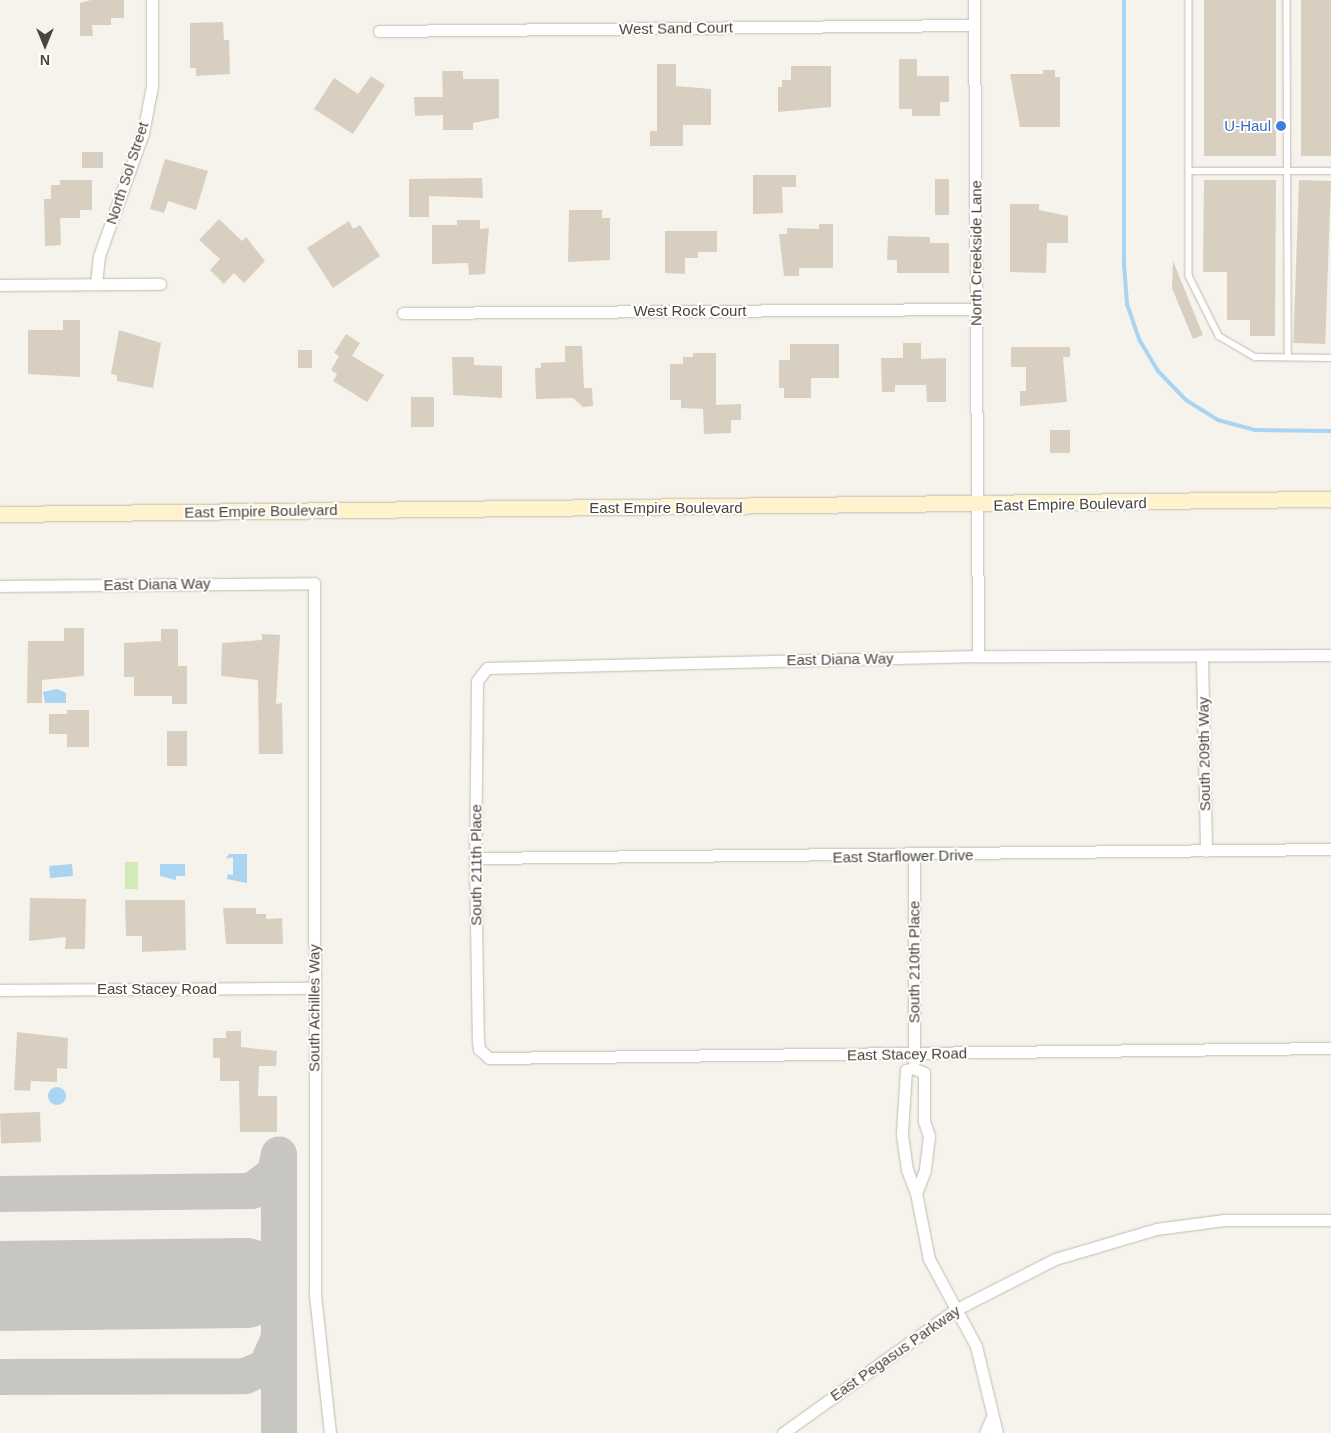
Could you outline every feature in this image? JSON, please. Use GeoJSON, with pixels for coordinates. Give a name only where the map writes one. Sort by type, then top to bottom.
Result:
{"type":"FeatureCollection","features":[{"type":"Feature","properties":{"kind":"street","name":"North Sol Street"},"geometry":{"type":"LineString","coordinates":[[96,284],[99,256],[143,134],[152,86],[152,0]]}},
{"type":"Feature","properties":{"kind":"street","name":"North Creekside Lane"},"geometry":{"type":"LineString","coordinates":[[974,0],[978,506]]}},
{"type":"Feature","properties":{"kind":"street","name":"West Sand Court"},"geometry":{"type":"LineString","coordinates":[[379,31],[974,25]]}},
{"type":"Feature","properties":{"kind":"street"},"geometry":{"type":"LineString","coordinates":[[0,285],[160,284]]}},
{"type":"Feature","properties":{"kind":"street","name":"West Rock Court"},"geometry":{"type":"LineString","coordinates":[[403,313],[976,309]]}},
{"type":"Feature","properties":{"kind":"street","name":"East Empire Boulevard"},"geometry":{"type":"LineString","coordinates":[[0,514],[978,506],[1331,499]]}},
{"type":"Feature","properties":{"kind":"street"},"geometry":{"type":"LineString","coordinates":[[978,506],[978,656]]}},
{"type":"Feature","properties":{"kind":"street","name":"East Diana Way"},"geometry":{"type":"LineString","coordinates":[[0,586],[314,583]]}},
{"type":"Feature","properties":{"kind":"street","name":"South Achilles Way"},"geometry":{"type":"LineString","coordinates":[[314,583],[315,1294],[330,1433]]}},
{"type":"Feature","properties":{"kind":"street","name":"East Diana Way"},"geometry":{"type":"LineString","coordinates":[[480,673],[497,666],[978,656],[1202,657],[1331,655]]}},
{"type":"Feature","properties":{"kind":"street","name":"South 209th Way"},"geometry":{"type":"LineString","coordinates":[[1202,657],[1206,851]]}},
{"type":"Feature","properties":{"kind":"street","name":"South 211th Place"},"geometry":{"type":"LineString","coordinates":[[480,673],[476,858],[478,1040],[484,1056]]}},
{"type":"Feature","properties":{"kind":"street","name":"East Starflower Drive"},"geometry":{"type":"LineString","coordinates":[[476,858],[914,856],[1331,849]]}},
{"type":"Feature","properties":{"kind":"street","name":"South 210th Place"},"geometry":{"type":"LineString","coordinates":[[914,856],[914,1068]]}},
{"type":"Feature","properties":{"kind":"street","name":"East Stacey Road"},"geometry":{"type":"LineString","coordinates":[[0,990],[314,988]]}},
{"type":"Feature","properties":{"kind":"street","name":"East Stacey Road"},"geometry":{"type":"LineString","coordinates":[[484,1056],[914,1054],[1331,1048]]}},
{"type":"Feature","properties":{"kind":"street","name":"South 210th Place"},"geometry":{"type":"LineString","coordinates":[[916,1193],[925,1170],[928,1136],[924,1121],[924,1073],[914,1068],[906,1070],[906,1121],[902,1133],[907,1170],[916,1193],[930,1259],[985,1371],[992,1417],[998,1433]]}},
{"type":"Feature","properties":{"kind":"street"},"geometry":{"type":"LineString","coordinates":[[906,1121],[924,1121]]}},
{"type":"Feature","properties":{"kind":"street","name":"East Pegasus Parkway"},"geometry":{"type":"LineString","coordinates":[[783,1433],[955,1310],[1055,1259],[1156,1229],[1224,1220],[1331,1220]]}},
{"type":"Feature","properties":{"kind":"street"},"geometry":{"type":"LineString","coordinates":[[985,1433],[992,1417]]}},
{"type":"Feature","properties":{"kind":"lane"},"geometry":{"type":"LineString","coordinates":[[1189,0],[1190,276],[1219,336],[1255,357],[1331,358]]}},
{"type":"Feature","properties":{"kind":"lane"},"geometry":{"type":"LineString","coordinates":[[1287,0],[1288,357]]}},
{"type":"Feature","properties":{"kind":"lane"},"geometry":{"type":"LineString","coordinates":[[1189,171],[1331,171]]}},
{"type":"Feature","properties":{"kind":"green space"},"geometry":{"type":"Polygon","coordinates":[[[125,862],[138,862],[138,889],[125,889],[125,862]]]}},
{"type":"Feature","properties":{"kind":"water"},"geometry":{"type":"Polygon","coordinates":[[[57,689],[66,693],[66,703],[45,703],[43,692],[57,689]]]}},
{"type":"Feature","properties":{"kind":"water"},"geometry":{"type":"Polygon","coordinates":[[[229,854],[247,854],[247,883],[227,879],[228,874],[233,875],[233,857],[226,859],[229,854]]]}},
{"type":"Feature","properties":{"kind":"water"},"geometry":{"type":"Polygon","coordinates":[[[72,864],[73,876],[50,878],[49,866],[72,864]]]}},
{"type":"Feature","properties":{"kind":"water"},"geometry":{"type":"Polygon","coordinates":[[[160,864],[185,864],[185,876],[176,876],[176,880],[160,876],[160,864]]]}},
{"type":"Feature","properties":{"kind":"water"},"geometry":{"type":"Polygon","coordinates":[[[57,1087],[63,1090],[66,1096],[63,1102],[57,1105],[51,1102],[48,1096],[51,1090],[57,1087]]]}},
{"type":"Feature","properties":{"kind":"building"},"geometry":{"type":"Polygon","coordinates":[[[91,0],[124,0],[124,18],[111,18],[111,25],[92,25],[93,36],[80,36],[80,3],[91,0]]]}},
{"type":"Feature","properties":{"kind":"building"},"geometry":{"type":"Polygon","coordinates":[[[1204,0],[1276,0],[1276,156],[1204,156],[1204,0]]]}},
{"type":"Feature","properties":{"kind":"building"},"geometry":{"type":"Polygon","coordinates":[[[1301,0],[1331,0],[1331,156],[1301,156],[1301,0]]]}},
{"type":"Feature","properties":{"kind":"building"},"geometry":{"type":"Polygon","coordinates":[[[223,22],[224,40],[229,40],[230,74],[196,76],[196,68],[190,68],[190,23],[223,22]]]}},
{"type":"Feature","properties":{"kind":"building"},"geometry":{"type":"Polygon","coordinates":[[[899,59],[917,59],[917,76],[949,76],[949,102],[940,102],[940,116],[912,116],[912,109],[899,109],[899,59]]]}},
{"type":"Feature","properties":{"kind":"building"},"geometry":{"type":"Polygon","coordinates":[[[657,64],[676,64],[676,86],[711,89],[711,125],[683,125],[683,146],[650,146],[650,131],[657,131],[657,64]]]}},
{"type":"Feature","properties":{"kind":"building"},"geometry":{"type":"Polygon","coordinates":[[[791,66],[831,66],[831,107],[778,112],[778,87],[782,87],[782,80],[791,80],[791,66]]]}},
{"type":"Feature","properties":{"kind":"building"},"geometry":{"type":"Polygon","coordinates":[[[1043,70],[1055,70],[1055,77],[1060,77],[1060,127],[1020,127],[1010,74],[1043,74],[1043,70]]]}},
{"type":"Feature","properties":{"kind":"building"},"geometry":{"type":"Polygon","coordinates":[[[442,71],[463,71],[463,79],[499,79],[499,118],[473,123],[473,130],[443,130],[443,115],[415,116],[414,97],[443,97],[442,71]]]}},
{"type":"Feature","properties":{"kind":"building"},"geometry":{"type":"Polygon","coordinates":[[[371,76],[385,85],[353,134],[314,109],[334,78],[358,94],[371,76]]]}},
{"type":"Feature","properties":{"kind":"building"},"geometry":{"type":"Polygon","coordinates":[[[82,152],[103,152],[103,168],[82,168],[82,152]]]}},
{"type":"Feature","properties":{"kind":"building"},"geometry":{"type":"Polygon","coordinates":[[[165,159],[208,171],[196,210],[168,201],[164,213],[150,209],[165,159]]]}},
{"type":"Feature","properties":{"kind":"building"},"geometry":{"type":"Polygon","coordinates":[[[753,175],[796,175],[796,187],[782,187],[783,213],[753,214],[753,175]]]}},
{"type":"Feature","properties":{"kind":"building"},"geometry":{"type":"Polygon","coordinates":[[[482,178],[483,198],[429,196],[429,217],[409,217],[409,179],[482,178]]]}},
{"type":"Feature","properties":{"kind":"building"},"geometry":{"type":"Polygon","coordinates":[[[935,179],[949,179],[949,215],[935,215],[935,179]]]}},
{"type":"Feature","properties":{"kind":"building"},"geometry":{"type":"Polygon","coordinates":[[[60,180],[92,180],[92,210],[80,210],[80,218],[60,218],[61,245],[45,246],[44,199],[51,199],[51,185],[60,185],[60,180]]]}},
{"type":"Feature","properties":{"kind":"building"},"geometry":{"type":"Polygon","coordinates":[[[1204,180],[1276,180],[1275,336],[1250,336],[1250,320],[1227,320],[1227,272],[1203,272],[1204,180]]]}},
{"type":"Feature","properties":{"kind":"building"},"geometry":{"type":"Polygon","coordinates":[[[1299,180],[1331,181],[1325,344],[1293,343],[1299,180]]]}},
{"type":"Feature","properties":{"kind":"building"},"geometry":{"type":"Polygon","coordinates":[[[1010,204],[1039,204],[1039,210],[1068,216],[1068,243],[1047,243],[1046,273],[1010,272],[1010,204]]]}},
{"type":"Feature","properties":{"kind":"building"},"geometry":{"type":"Polygon","coordinates":[[[569,210],[602,210],[602,218],[610,218],[610,260],[568,262],[569,210]]]}},
{"type":"Feature","properties":{"kind":"building"},"geometry":{"type":"Polygon","coordinates":[[[219,219],[242,241],[246,237],[265,261],[244,283],[234,273],[224,284],[210,270],[220,259],[199,240],[219,219]]]}},
{"type":"Feature","properties":{"kind":"building"},"geometry":{"type":"Polygon","coordinates":[[[457,220],[480,220],[480,229],[489,228],[485,274],[469,275],[468,263],[432,264],[432,225],[457,225],[457,220]]]}},
{"type":"Feature","properties":{"kind":"building"},"geometry":{"type":"Polygon","coordinates":[[[349,221],[353,229],[360,225],[380,256],[333,288],[307,248],[349,221]]]}},
{"type":"Feature","properties":{"kind":"building"},"geometry":{"type":"Polygon","coordinates":[[[819,224],[833,224],[833,268],[799,268],[799,276],[784,276],[779,234],[787,234],[787,228],[819,229],[819,224]]]}},
{"type":"Feature","properties":{"kind":"building"},"geometry":{"type":"Polygon","coordinates":[[[665,231],[717,231],[717,252],[698,252],[698,258],[685,258],[685,274],[665,273],[665,231]]]}},
{"type":"Feature","properties":{"kind":"building"},"geometry":{"type":"Polygon","coordinates":[[[888,236],[930,237],[930,243],[949,243],[949,273],[897,273],[897,260],[887,260],[888,236]]]}},
{"type":"Feature","properties":{"kind":"building"},"geometry":{"type":"Polygon","coordinates":[[[1173,261],[1203,335],[1193,339],[1172,288],[1173,261]]]}},
{"type":"Feature","properties":{"kind":"building"},"geometry":{"type":"Polygon","coordinates":[[[63,320],[80,320],[80,377],[28,374],[28,330],[63,330],[63,320]]]}},
{"type":"Feature","properties":{"kind":"building"},"geometry":{"type":"Polygon","coordinates":[[[119,330],[161,343],[153,388],[117,381],[117,375],[111,374],[119,330]]]}},
{"type":"Feature","properties":{"kind":"building"},"geometry":{"type":"Polygon","coordinates":[[[346,334],[360,343],[352,356],[384,375],[367,402],[333,381],[337,374],[331,370],[339,356],[334,353],[346,334]]]}},
{"type":"Feature","properties":{"kind":"building"},"geometry":{"type":"Polygon","coordinates":[[[903,343],[921,343],[921,359],[946,358],[946,402],[927,402],[926,385],[895,385],[895,392],[882,392],[881,358],[903,358],[903,343]]]}},
{"type":"Feature","properties":{"kind":"building"},"geometry":{"type":"Polygon","coordinates":[[[790,344],[839,344],[839,378],[811,378],[811,398],[784,398],[784,388],[779,388],[779,360],[790,360],[790,344]]]}},
{"type":"Feature","properties":{"kind":"building"},"geometry":{"type":"Polygon","coordinates":[[[565,346],[582,346],[584,388],[592,388],[593,406],[583,407],[573,398],[536,399],[535,368],[541,368],[541,363],[565,362],[565,346]]]}},
{"type":"Feature","properties":{"kind":"building"},"geometry":{"type":"Polygon","coordinates":[[[1011,347],[1070,347],[1070,357],[1063,357],[1067,402],[1020,406],[1020,391],[1026,391],[1026,367],[1011,367],[1011,347]]]}},
{"type":"Feature","properties":{"kind":"building"},"geometry":{"type":"Polygon","coordinates":[[[298,350],[312,350],[312,368],[298,368],[298,350]]]}},
{"type":"Feature","properties":{"kind":"building"},"geometry":{"type":"Polygon","coordinates":[[[693,353],[716,353],[716,405],[741,404],[741,420],[731,420],[731,433],[704,434],[703,409],[681,408],[681,400],[670,400],[670,364],[683,364],[683,357],[693,357],[693,353]]]}},
{"type":"Feature","properties":{"kind":"building"},"geometry":{"type":"Polygon","coordinates":[[[452,357],[474,357],[474,365],[502,366],[502,398],[453,395],[452,357]]]}},
{"type":"Feature","properties":{"kind":"building"},"geometry":{"type":"Polygon","coordinates":[[[411,397],[434,397],[434,427],[411,427],[411,397]]]}},
{"type":"Feature","properties":{"kind":"building"},"geometry":{"type":"Polygon","coordinates":[[[1050,430],[1070,430],[1070,453],[1050,453],[1050,430]]]}},
{"type":"Feature","properties":{"kind":"building"},"geometry":{"type":"Polygon","coordinates":[[[64,628],[84,628],[84,676],[42,680],[42,703],[27,703],[28,641],[64,641],[64,628]]]}},
{"type":"Feature","properties":{"kind":"building"},"geometry":{"type":"Polygon","coordinates":[[[161,629],[178,629],[178,666],[187,666],[187,704],[172,704],[172,696],[134,696],[134,677],[124,677],[124,643],[161,641],[161,629]]]}},
{"type":"Feature","properties":{"kind":"building"},"geometry":{"type":"Polygon","coordinates":[[[262,634],[280,635],[276,704],[282,703],[283,754],[259,754],[258,680],[221,676],[222,643],[262,640],[262,634]]]}},
{"type":"Feature","properties":{"kind":"building"},"geometry":{"type":"Polygon","coordinates":[[[67,710],[89,710],[89,747],[67,747],[67,734],[49,734],[49,714],[67,714],[67,710]]]}},
{"type":"Feature","properties":{"kind":"building"},"geometry":{"type":"Polygon","coordinates":[[[167,731],[187,731],[187,766],[167,766],[167,731]]]}},
{"type":"Feature","properties":{"kind":"building"},"geometry":{"type":"Polygon","coordinates":[[[30,898],[86,899],[85,949],[65,949],[66,937],[29,941],[30,898]]]}},
{"type":"Feature","properties":{"kind":"building"},"geometry":{"type":"Polygon","coordinates":[[[125,900],[185,900],[186,950],[142,952],[142,936],[126,936],[125,900]]]}},
{"type":"Feature","properties":{"kind":"building"},"geometry":{"type":"Polygon","coordinates":[[[223,908],[256,908],[256,914],[266,914],[266,919],[282,918],[283,944],[226,944],[223,908]]]}},
{"type":"Feature","properties":{"kind":"building"},"geometry":{"type":"Polygon","coordinates":[[[226,1031],[241,1031],[241,1047],[277,1051],[276,1066],[259,1066],[258,1096],[277,1096],[277,1132],[240,1132],[239,1081],[220,1081],[220,1058],[213,1058],[213,1038],[226,1038],[226,1031]]]}},
{"type":"Feature","properties":{"kind":"building"},"geometry":{"type":"Polygon","coordinates":[[[17,1032],[68,1038],[67,1069],[57,1068],[57,1082],[31,1081],[30,1091],[14,1090],[17,1032]]]}},
{"type":"Feature","properties":{"kind":"building"},"geometry":{"type":"Polygon","coordinates":[[[40,1112],[41,1142],[1,1143],[0,1113],[40,1112]]]}},
{"type":"Feature","properties":{"kind":"waterway"},"geometry":{"type":"LineString","coordinates":[[1124,0],[1124,264],[1127,304],[1140,341],[1158,371],[1186,400],[1218,420],[1255,430],[1331,431]]}},
{"type":"Feature","properties":{"kind":"taxiway"},"geometry":{"type":"LineString","coordinates":[[0,1194],[252,1191],[275,1173],[279,1154]]}},
{"type":"Feature","properties":{"kind":"taxiway"},"geometry":{"type":"LineString","coordinates":[[279,1155],[279,1433]]}},
{"type":"Feature","properties":{"kind":"taxiway"},"geometry":{"type":"LineString","coordinates":[[245,1283],[267,1274],[279,1245]]}},
{"type":"Feature","properties":{"kind":"taxiway"},"geometry":{"type":"LineString","coordinates":[[0,1377],[245,1376],[266,1367],[279,1338]]}},
{"type":"Feature","properties":{"kind":"runway"},"geometry":{"type":"LineString","coordinates":[[0,1286],[245,1283]]}},
{"type":"Feature","properties":{"kind":"place","name":"U-Haul"},"geometry":{"type":"Point","coordinates":[1281,126]}}]}
